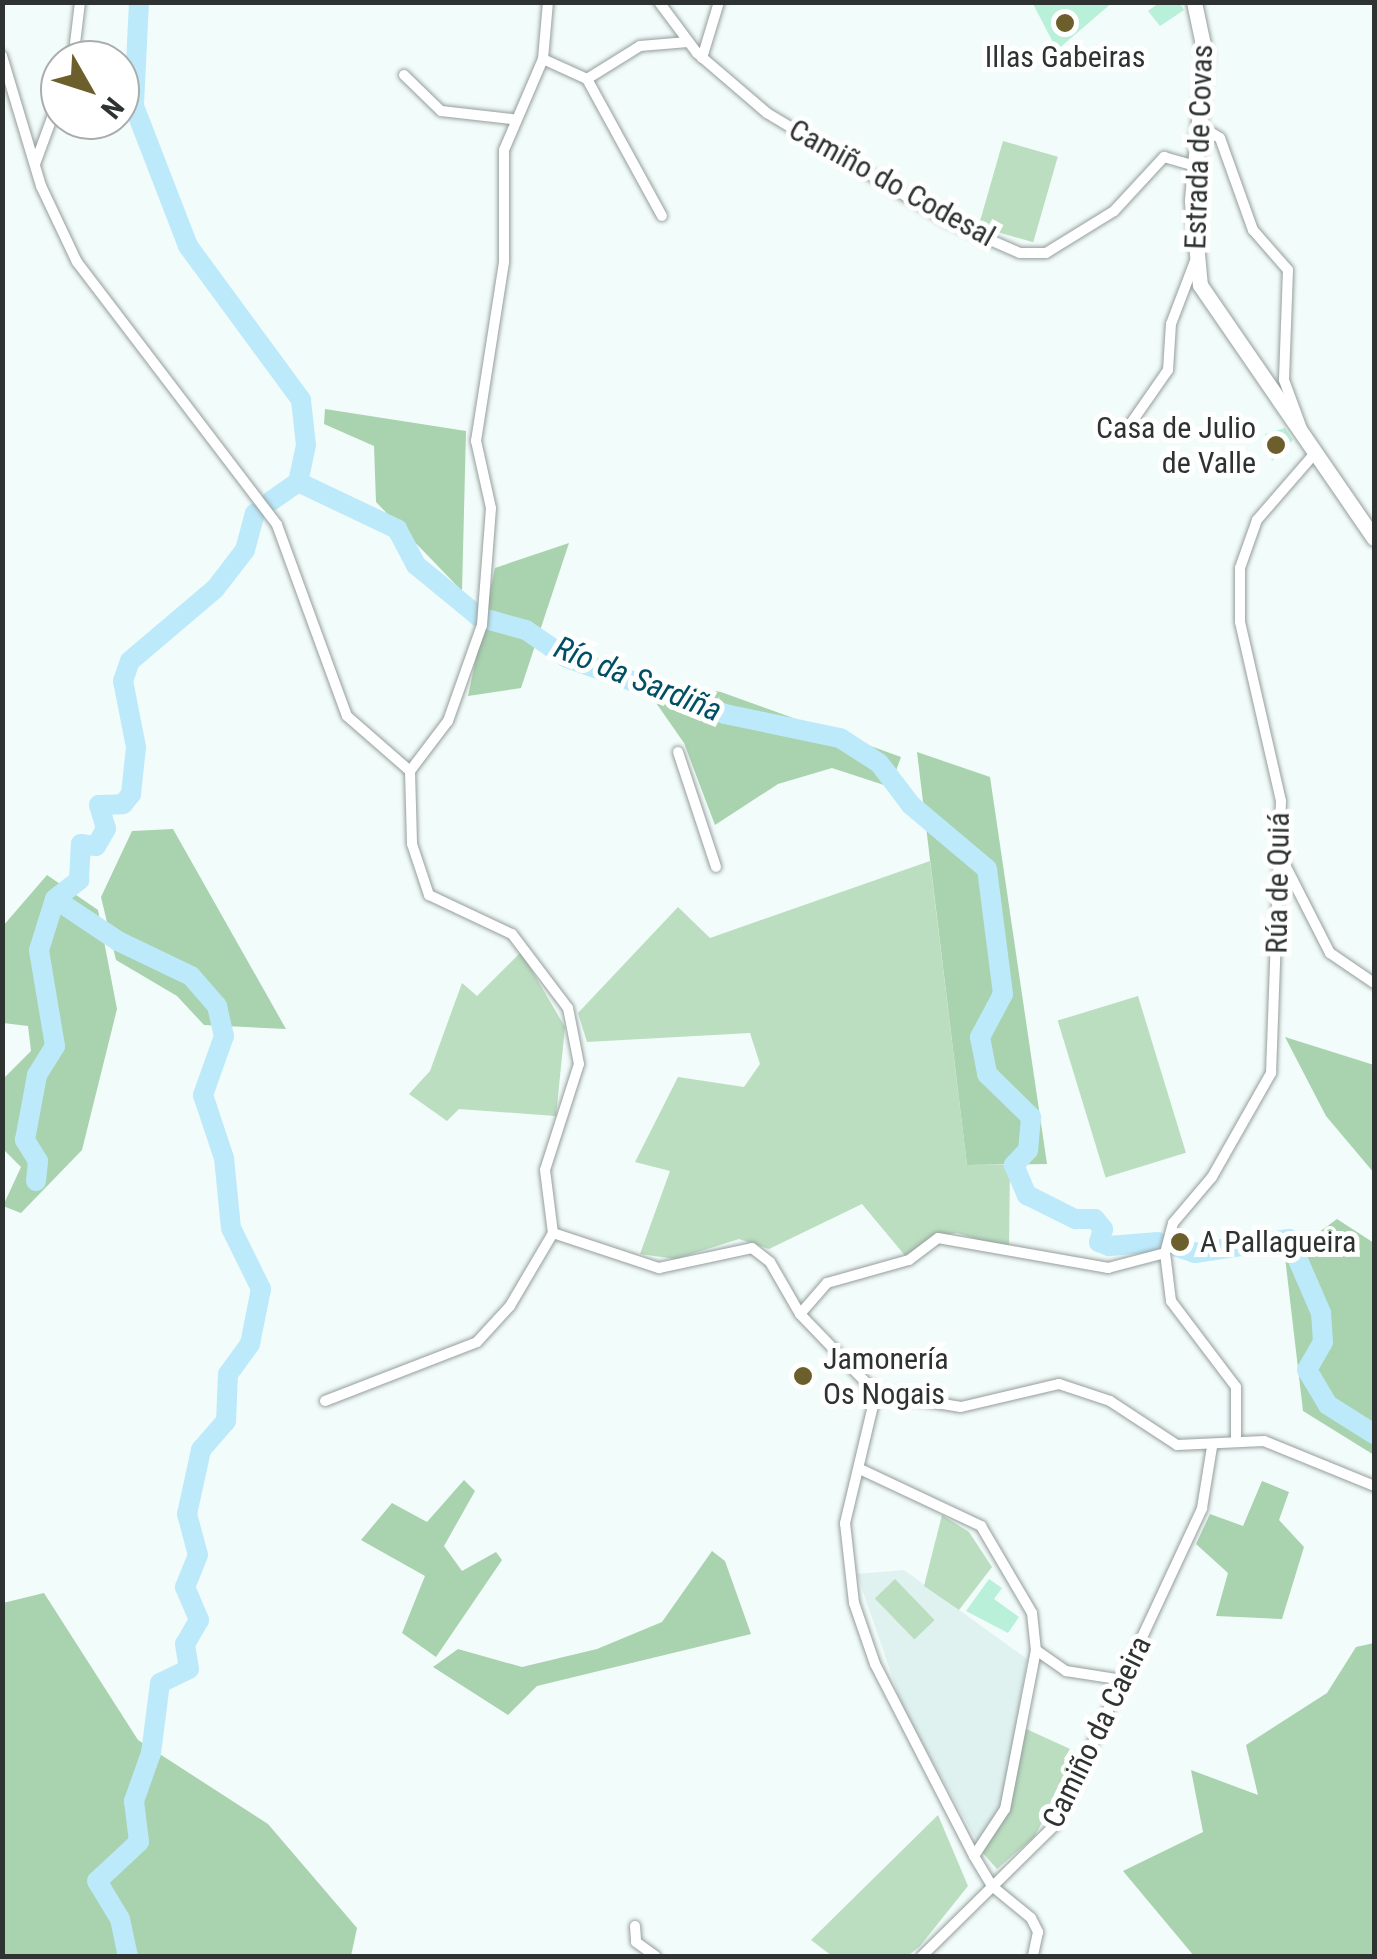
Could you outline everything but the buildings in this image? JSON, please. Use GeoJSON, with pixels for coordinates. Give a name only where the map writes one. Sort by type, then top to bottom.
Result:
{"type":"FeatureCollection","features":[{"type":"Feature","properties":{"kind":"main road","name":"Estrada de Covas"},"geometry":{"type":"LineString","coordinates":[[1194,2],[1205,54],[1195,166],[1195,261],[1215,312],[1374,538]]}},
{"type":"Feature","properties":{"kind":"street"},"geometry":{"type":"LineString","coordinates":[[75,40],[80,2]]}},
{"type":"Feature","properties":{"kind":"street"},"geometry":{"type":"LineString","coordinates":[[325,1402],[477,1342],[510,1306],[553,1232],[544,1170],[579,1064],[573,1020],[520,940],[428,896],[412,844],[410,772],[448,721],[482,625],[492,508],[476,441],[502,282],[512,119],[543,59],[548,2]]}},
{"type":"Feature","properties":{"kind":"street","name":"Camiño do Codesal"},"geometry":{"type":"LineString","coordinates":[[658,2],[702,58],[767,113],[949,222],[1030,256],[1114,210],[1156,161],[1172,157],[1195,166]]}},
{"type":"Feature","properties":{"kind":"street"},"geometry":{"type":"LineString","coordinates":[[702,58],[719,2]]}},
{"type":"Feature","properties":{"kind":"street"},"geometry":{"type":"LineString","coordinates":[[587,79],[640,46],[688,42]]}},
{"type":"Feature","properties":{"kind":"street"},"geometry":{"type":"LineString","coordinates":[[2,56],[36,164],[77,262],[111,314],[195,408],[277,526],[347,716],[410,772]]}},
{"type":"Feature","properties":{"kind":"street"},"geometry":{"type":"LineString","coordinates":[[543,59],[587,79],[662,216]]}},
{"type":"Feature","properties":{"kind":"street"},"geometry":{"type":"LineString","coordinates":[[404,75],[442,112],[512,119]]}},
{"type":"Feature","properties":{"kind":"street"},"geometry":{"type":"LineString","coordinates":[[1200,126],[1220,138],[1253,230],[1288,270],[1284,380],[1304,435]]}},
{"type":"Feature","properties":{"kind":"street"},"geometry":{"type":"LineString","coordinates":[[36,164],[44,140]]}},
{"type":"Feature","properties":{"kind":"street"},"geometry":{"type":"LineString","coordinates":[[1129,426],[1168,370],[1171,324],[1195,261]]}},
{"type":"Feature","properties":{"kind":"street","name":"Rúa de Quiá"},"geometry":{"type":"LineString","coordinates":[[1166,1253],[1174,1223],[1212,1177],[1271,1072],[1281,801],[1240,622],[1240,568],[1266,508],[1316,452]]}},
{"type":"Feature","properties":{"kind":"street"},"geometry":{"type":"LineString","coordinates":[[678,752],[716,867]]}},
{"type":"Feature","properties":{"kind":"street"},"geometry":{"type":"LineString","coordinates":[[1280,856],[1330,953],[1374,983]]}},
{"type":"Feature","properties":{"kind":"street"},"geometry":{"type":"LineString","coordinates":[[553,1232],[659,1268],[752,1248],[770,1262],[800,1314],[876,1393],[960,1406],[1059,1384],[1110,1401],[1177,1444],[1212,1446],[1264,1441],[1374,1486]]}},
{"type":"Feature","properties":{"kind":"street"},"geometry":{"type":"LineString","coordinates":[[800,1314],[827,1284],[910,1260],[938,1238],[1108,1268],[1166,1253],[1172,1302],[1236,1388],[1236,1442]]}},
{"type":"Feature","properties":{"kind":"street"},"geometry":{"type":"LineString","coordinates":[[876,1393],[862,1470],[845,1523],[854,1603],[883,1681],[974,1856],[992,1886],[1031,1918],[1038,1932],[1033,1956]]}},
{"type":"Feature","properties":{"kind":"street","name":"Camiño da Caeira"},"geometry":{"type":"LineString","coordinates":[[922,1956],[1054,1826],[1109,1714],[1117,1679],[1160,1609],[1202,1508],[1212,1446]]}},
{"type":"Feature","properties":{"kind":"street"},"geometry":{"type":"LineString","coordinates":[[862,1470],[981,1526],[1032,1613],[1036,1650],[1005,1809],[974,1856]]}},
{"type":"Feature","properties":{"kind":"street"},"geometry":{"type":"LineString","coordinates":[[1036,1650],[1066,1671],[1117,1679]]}},
{"type":"Feature","properties":{"kind":"street"},"geometry":{"type":"LineString","coordinates":[[634,1926],[636,1942],[655,1956]]}},
{"type":"Feature","properties":{"kind":"shaded area"},"geometry":{"type":"Polygon","coordinates":[[[904,1570],[1027,1659],[1002,1805],[978,1843],[903,1708],[857,1574],[904,1570]]]}},
{"type":"Feature","properties":{"kind":"green space"},"geometry":{"type":"Polygon","coordinates":[[[1003,141],[1058,157],[1033,242],[978,227],[1003,141]]]}},
{"type":"Feature","properties":{"kind":"green space"},"geometry":{"type":"Polygon","coordinates":[[[325,409],[466,431],[462,591],[376,502],[374,446],[324,424],[325,409]]]}},
{"type":"Feature","properties":{"kind":"green space"},"geometry":{"type":"Polygon","coordinates":[[[569,543],[521,688],[468,696],[495,568],[569,543]]]}},
{"type":"Feature","properties":{"kind":"green space"},"geometry":{"type":"Polygon","coordinates":[[[638,677],[721,692],[901,757],[890,787],[832,768],[778,784],[715,825],[684,743],[638,677]]]}},
{"type":"Feature","properties":{"kind":"green space"},"geometry":{"type":"Polygon","coordinates":[[[917,752],[990,777],[1047,1164],[967,1165],[917,752]]]}},
{"type":"Feature","properties":{"kind":"green space"},"geometry":{"type":"Polygon","coordinates":[[[173,829],[286,1029],[204,1025],[177,996],[116,960],[101,897],[132,831],[173,829]]]}},
{"type":"Feature","properties":{"kind":"green space"},"geometry":{"type":"Polygon","coordinates":[[[930,861],[967,1165],[1010,1165],[1009,1249],[957,1233],[932,1237],[907,1258],[862,1204],[769,1249],[739,1239],[676,1259],[640,1254],[670,1171],[635,1162],[678,1077],[744,1087],[760,1064],[750,1033],[587,1042],[578,1013],[678,907],[710,938],[930,861]]]}},
{"type":"Feature","properties":{"kind":"green space"},"geometry":{"type":"Polygon","coordinates":[[[47,875],[98,910],[117,1009],[82,1150],[21,1213],[3,1206],[21,1167],[3,1149],[3,1079],[31,1051],[28,1026],[3,1023],[3,926],[47,875]]]}},
{"type":"Feature","properties":{"kind":"green space"},"geometry":{"type":"Polygon","coordinates":[[[521,952],[565,1027],[556,1116],[459,1109],[447,1121],[409,1094],[430,1071],[462,983],[477,996],[521,952]]]}},
{"type":"Feature","properties":{"kind":"green space"},"geometry":{"type":"Polygon","coordinates":[[[1138,996],[1186,1153],[1106,1177],[1058,1021],[1138,996]]]}},
{"type":"Feature","properties":{"kind":"green space"},"geometry":{"type":"Polygon","coordinates":[[[1285,1037],[1374,1065],[1374,1173],[1326,1116],[1285,1037]]]}},
{"type":"Feature","properties":{"kind":"green space"},"geometry":{"type":"Polygon","coordinates":[[[1337,1219],[1374,1243],[1374,1455],[1303,1411],[1285,1257],[1337,1219]]]}},
{"type":"Feature","properties":{"kind":"green space"},"geometry":{"type":"Polygon","coordinates":[[[464,1480],[475,1491],[444,1546],[462,1571],[496,1552],[502,1560],[436,1657],[402,1633],[425,1576],[361,1540],[392,1503],[427,1522],[464,1480]]]}},
{"type":"Feature","properties":{"kind":"green space"},"geometry":{"type":"Polygon","coordinates":[[[1262,1481],[1289,1492],[1279,1520],[1304,1547],[1282,1619],[1216,1616],[1228,1573],[1196,1544],[1210,1514],[1243,1526],[1262,1481]]]}},
{"type":"Feature","properties":{"kind":"green space"},"geometry":{"type":"Polygon","coordinates":[[[942,1515],[969,1532],[992,1567],[959,1610],[924,1586],[942,1515]]]}},
{"type":"Feature","properties":{"kind":"green space"},"geometry":{"type":"Polygon","coordinates":[[[712,1551],[725,1561],[751,1634],[537,1686],[508,1715],[433,1667],[458,1649],[522,1667],[597,1649],[662,1622],[712,1551]]]}},
{"type":"Feature","properties":{"kind":"green space"},"geometry":{"type":"Polygon","coordinates":[[[895,1579],[935,1620],[914,1639],[875,1598],[895,1579]]]}},
{"type":"Feature","properties":{"kind":"green space"},"geometry":{"type":"Polygon","coordinates":[[[44,1593],[138,1740],[268,1824],[357,1928],[351,1956],[3,1956],[3,1603],[44,1593]]]}},
{"type":"Feature","properties":{"kind":"green space"},"geometry":{"type":"Polygon","coordinates":[[[1374,1643],[1374,1956],[1194,1956],[1123,1871],[1203,1832],[1191,1770],[1258,1795],[1246,1745],[1327,1693],[1356,1647],[1374,1643]]]}},
{"type":"Feature","properties":{"kind":"green space"},"geometry":{"type":"Polygon","coordinates":[[[1022,1727],[1081,1754],[1034,1837],[997,1869],[982,1852],[1008,1810],[1022,1727]]]}},
{"type":"Feature","properties":{"kind":"green space"},"geometry":{"type":"Polygon","coordinates":[[[938,1815],[968,1886],[920,1946],[908,1956],[832,1956],[811,1940],[938,1815]]]}},
{"type":"Feature","properties":{"kind":"waterway","name":"Río da Sardiña"},"geometry":{"type":"LineString","coordinates":[[139,2],[134,106],[188,246],[301,400],[306,445],[298,482],[397,529],[416,565],[479,617],[526,630],[567,658],[725,714],[840,738],[879,763],[911,805],[987,869],[1003,994],[980,1037],[987,1074],[1031,1117],[1028,1150],[1014,1165],[1027,1195],[1075,1219],[1095,1219],[1103,1229],[1099,1242],[1109,1246],[1158,1242]]}},
{"type":"Feature","properties":{"kind":"waterway"},"geometry":{"type":"LineString","coordinates":[[271,501],[298,482]]}},
{"type":"Feature","properties":{"kind":"waterway"},"geometry":{"type":"LineString","coordinates":[[36,1181],[38,1161],[25,1140],[37,1075],[55,1046],[39,950],[55,899],[79,880],[81,844],[96,846],[106,829],[99,805],[123,804],[131,794],[136,747],[123,681],[130,661],[215,589],[245,550],[255,513]]}},
{"type":"Feature","properties":{"kind":"waterway"},"geometry":{"type":"LineString","coordinates":[[55,899],[118,941],[191,976],[217,1006],[224,1036],[203,1095],[224,1158],[231,1228],[261,1289],[250,1344],[228,1374],[226,1421],[201,1450],[187,1514],[198,1555],[185,1587],[199,1620],[185,1644],[189,1669],[160,1683],[151,1753],[134,1801],[139,1842],[97,1881],[120,1919],[128,1956]]}},
{"type":"Feature","properties":{"kind":"waterway","name":"Río da Sardiña"},"geometry":{"type":"LineString","coordinates":[[1177,1247],[1195,1253],[1289,1239],[1321,1313],[1323,1342],[1307,1370],[1328,1405],[1374,1434]]}},
{"type":"Feature","properties":{"kind":"place","name":"Illas Gabeiras"},"geometry":{"type":"Point","coordinates":[1065,23]}},
{"type":"Feature","properties":{"kind":"place","name":"Casa de Julio de Valle"},"geometry":{"type":"Point","coordinates":[1276,445]}},
{"type":"Feature","properties":{"kind":"place","name":"A Pallagueira"},"geometry":{"type":"Point","coordinates":[1180,1242]}},
{"type":"Feature","properties":{"kind":"place","name":"Jamonería Os Nogais"},"geometry":{"type":"Point","coordinates":[803,1376]}}]}
